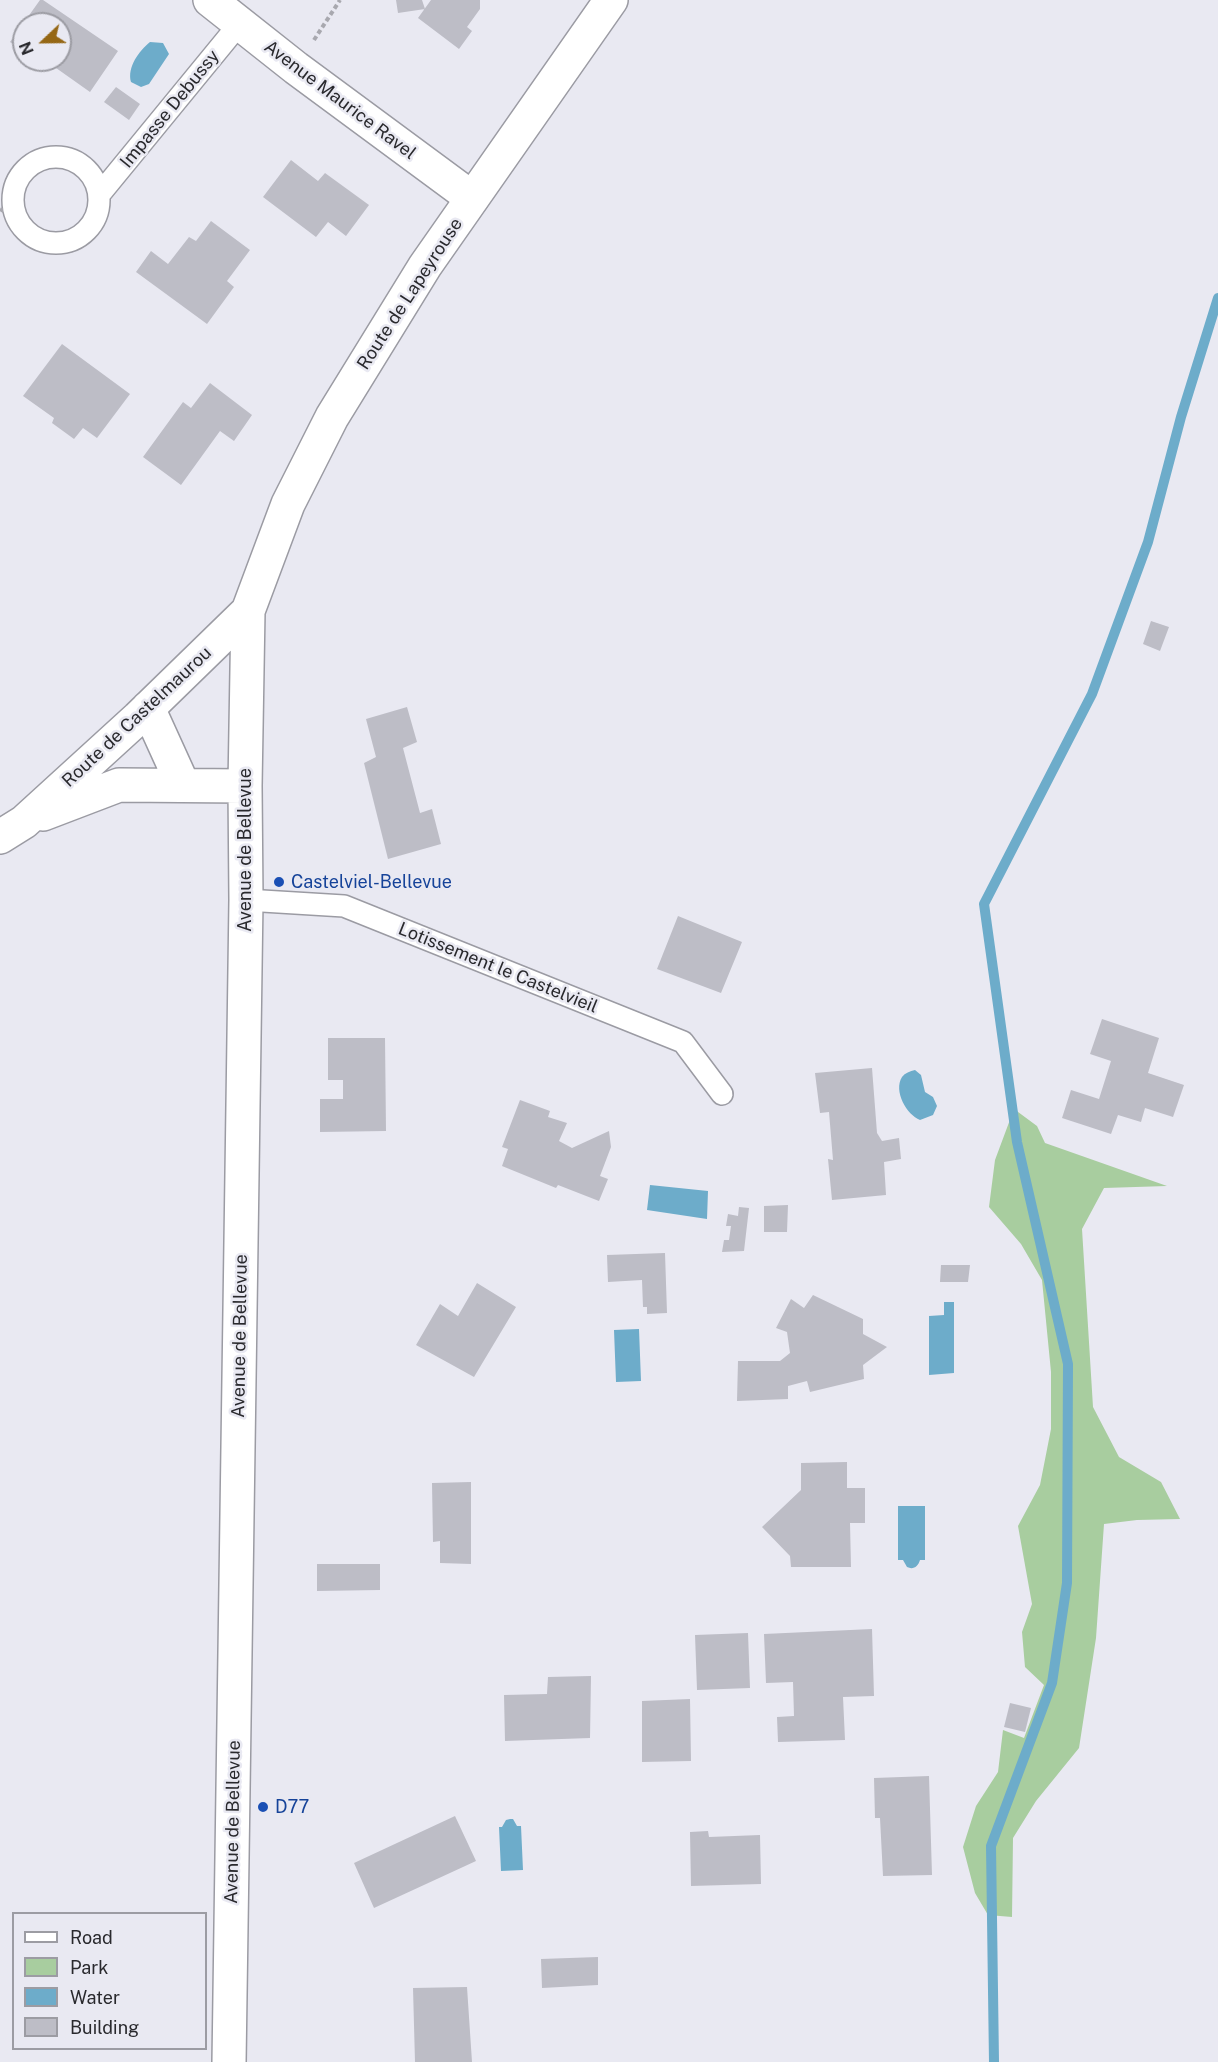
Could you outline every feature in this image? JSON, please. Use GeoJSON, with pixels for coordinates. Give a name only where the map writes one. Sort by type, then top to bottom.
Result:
{"type":"FeatureCollection","features":[{"type":"Feature","properties":{"kind":"street","name":"Avenue Maurice Ravel"},"geometry":{"type":"LineString","coordinates":[[210,0],[296,68],[472,198]]}},
{"type":"Feature","properties":{"kind":"street","name":"Route de Lapeyrouse"},"geometry":{"type":"LineString","coordinates":[[248,611],[288,504],[332,417],[425,266],[611,0]]}},
{"type":"Feature","properties":{"kind":"street","name":"Route de Castelmaurou"},"geometry":{"type":"LineString","coordinates":[[12,829],[148,708],[248,611]]}},
{"type":"Feature","properties":{"kind":"street","name":"Avenue de Bellevue"},"geometry":{"type":"LineString","coordinates":[[230,2062],[248,611]]}},
{"type":"Feature","properties":{"kind":"street"},"geometry":{"type":"LineString","coordinates":[[148,708],[183,786]]}},
{"type":"Feature","properties":{"kind":"street","name":"Route de Castelmaurou"},"geometry":{"type":"LineString","coordinates":[[12,829],[119,785],[245,786]]}},
{"type":"Feature","properties":{"kind":"lane","name":"Impasse Debussy"},"geometry":{"type":"LineString","coordinates":[[99,195],[240,22]]}},
{"type":"Feature","properties":{"kind":"lane","name":"Impasse Debussy"},"geometry":{"type":"LineString","coordinates":[[59,156],[74,160],[86,168],[95,180],[99,195],[100,208],[95,221],[75,240],[62,243],[48,243],[36,239],[8,214],[20,176],[30,165],[44,158],[59,156]]}},
{"type":"Feature","properties":{"kind":"lane","name":"Lotissement le Castelvieil"},"geometry":{"type":"LineString","coordinates":[[246,900],[344,906],[683,1042],[723,1094]]}},
{"type":"Feature","properties":{"kind":"path"},"geometry":{"type":"LineString","coordinates":[[296,68],[340,0]]}},
{"type":"Feature","properties":{"kind":"green space"},"geometry":{"type":"Polygon","coordinates":[[[1014,1109],[1037,1126],[1045,1143],[1167,1186],[1104,1188],[1082,1229],[1093,1407],[1119,1457],[1161,1482],[1180,1519],[1137,1520],[1104,1524],[1096,1638],[1079,1748],[1036,1801],[1013,1838],[1012,1917],[988,1915],[975,1893],[963,1847],[976,1806],[998,1772],[1003,1730],[1024,1738],[1044,1685],[1025,1667],[1022,1632],[1032,1604],[1018,1526],[1040,1485],[1051,1429],[1051,1372],[1042,1280],[1021,1244],[989,1207],[995,1160],[1014,1109]]]}},
{"type":"Feature","properties":{"kind":"water"},"geometry":{"type":"Polygon","coordinates":[[[150,42],[163,43],[169,54],[149,84],[141,87],[131,82],[132,65],[150,42]]]}},
{"type":"Feature","properties":{"kind":"water"},"geometry":{"type":"Polygon","coordinates":[[[915,1070],[921,1075],[925,1092],[933,1097],[937,1106],[933,1115],[920,1120],[906,1108],[899,1089],[902,1077],[915,1070]]]}},
{"type":"Feature","properties":{"kind":"water"},"geometry":{"type":"Polygon","coordinates":[[[650,1185],[708,1191],[707,1219],[647,1210],[650,1185]]]}},
{"type":"Feature","properties":{"kind":"water"},"geometry":{"type":"Polygon","coordinates":[[[944,1302],[954,1302],[954,1373],[929,1375],[929,1316],[944,1315],[944,1302]]]}},
{"type":"Feature","properties":{"kind":"water"},"geometry":{"type":"Polygon","coordinates":[[[639,1329],[641,1381],[616,1382],[614,1330],[639,1329]]]}},
{"type":"Feature","properties":{"kind":"water"},"geometry":{"type":"Polygon","coordinates":[[[898,1506],[925,1506],[925,1560],[920,1560],[913,1568],[907,1567],[903,1560],[898,1560],[898,1506]]]}},
{"type":"Feature","properties":{"kind":"water"},"geometry":{"type":"Polygon","coordinates":[[[513,1819],[517,1826],[521,1826],[523,1870],[501,1871],[499,1827],[502,1827],[506,1820],[513,1819]]]}},
{"type":"Feature","properties":{"kind":"building"},"geometry":{"type":"Polygon","coordinates":[[[40,0],[43,0],[61,12],[31,12],[40,0]]]}},
{"type":"Feature","properties":{"kind":"building"},"geometry":{"type":"Polygon","coordinates":[[[396,0],[422,0],[425,9],[398,13],[396,0]]]}},
{"type":"Feature","properties":{"kind":"building"},"geometry":{"type":"Polygon","coordinates":[[[431,0],[480,0],[480,9],[467,27],[472,31],[459,49],[418,18],[431,0]]]}},
{"type":"Feature","properties":{"kind":"building"},"geometry":{"type":"Polygon","coordinates":[[[72,20],[118,51],[90,92],[62,72],[72,72],[72,20]]]}},
{"type":"Feature","properties":{"kind":"building"},"geometry":{"type":"Polygon","coordinates":[[[116,87],[140,104],[129,120],[104,102],[116,87]]]}},
{"type":"Feature","properties":{"kind":"building"},"geometry":{"type":"Polygon","coordinates":[[[291,160],[318,181],[325,173],[369,205],[346,236],[328,222],[316,237],[263,197],[291,160]]]}},
{"type":"Feature","properties":{"kind":"building"},"geometry":{"type":"Polygon","coordinates":[[[211,221],[250,250],[227,281],[234,287],[207,324],[136,272],[151,251],[168,264],[189,237],[196,241],[211,221]]]}},
{"type":"Feature","properties":{"kind":"building"},"geometry":{"type":"Polygon","coordinates":[[[62,344],[130,394],[97,438],[83,428],[74,439],[52,423],[54,418],[23,396],[62,344]]]}},
{"type":"Feature","properties":{"kind":"building"},"geometry":{"type":"Polygon","coordinates":[[[210,383],[252,415],[234,441],[220,431],[181,485],[143,457],[183,402],[191,408],[210,383]]]}},
{"type":"Feature","properties":{"kind":"building"},"geometry":{"type":"Polygon","coordinates":[[[1151,621],[1169,627],[1160,651],[1143,644],[1151,621]]]}},
{"type":"Feature","properties":{"kind":"building"},"geometry":{"type":"Polygon","coordinates":[[[407,707],[417,742],[403,748],[420,813],[432,809],[441,844],[388,859],[364,763],[376,757],[366,719],[407,707]]]}},
{"type":"Feature","properties":{"kind":"building"},"geometry":{"type":"Polygon","coordinates":[[[678,916],[742,942],[721,993],[657,969],[678,916]]]}},
{"type":"Feature","properties":{"kind":"building"},"geometry":{"type":"Polygon","coordinates":[[[1102,1019],[1159,1038],[1148,1073],[1184,1085],[1173,1117],[1145,1108],[1141,1122],[1118,1115],[1111,1134],[1062,1118],[1071,1090],[1099,1099],[1111,1061],[1090,1054],[1102,1019]]]}},
{"type":"Feature","properties":{"kind":"building"},"geometry":{"type":"Polygon","coordinates":[[[328,1038],[385,1038],[386,1131],[320,1132],[320,1099],[343,1099],[343,1080],[328,1080],[328,1038]]]}},
{"type":"Feature","properties":{"kind":"building"},"geometry":{"type":"Polygon","coordinates":[[[872,1068],[877,1133],[882,1141],[899,1138],[901,1159],[884,1162],[886,1195],[832,1200],[828,1159],[833,1160],[829,1112],[820,1113],[815,1073],[872,1068]]]}},
{"type":"Feature","properties":{"kind":"building"},"geometry":{"type":"Polygon","coordinates":[[[520,1100],[550,1111],[548,1117],[567,1123],[559,1141],[572,1148],[609,1131],[611,1147],[600,1176],[608,1179],[599,1201],[558,1185],[556,1188],[502,1166],[508,1149],[502,1147],[520,1100]]]}},
{"type":"Feature","properties":{"kind":"building"},"geometry":{"type":"Polygon","coordinates":[[[788,1205],[787,1232],[764,1232],[764,1206],[788,1205]]]}},
{"type":"Feature","properties":{"kind":"building"},"geometry":{"type":"Polygon","coordinates":[[[739,1207],[749,1208],[744,1251],[722,1252],[724,1240],[729,1240],[731,1226],[726,1226],[728,1214],[738,1216],[739,1207]]]}},
{"type":"Feature","properties":{"kind":"building"},"geometry":{"type":"Polygon","coordinates":[[[665,1253],[667,1313],[647,1314],[647,1307],[643,1307],[642,1280],[608,1282],[607,1255],[665,1253]]]}},
{"type":"Feature","properties":{"kind":"building"},"geometry":{"type":"Polygon","coordinates":[[[941,1265],[970,1265],[968,1282],[940,1282],[941,1265]]]}},
{"type":"Feature","properties":{"kind":"building"},"geometry":{"type":"Polygon","coordinates":[[[477,1283],[516,1307],[474,1377],[416,1345],[440,1304],[458,1316],[477,1283]]]}},
{"type":"Feature","properties":{"kind":"building"},"geometry":{"type":"Polygon","coordinates":[[[813,1295],[863,1319],[863,1334],[887,1347],[863,1365],[864,1379],[810,1392],[807,1381],[788,1386],[788,1399],[737,1401],[738,1361],[780,1361],[790,1353],[787,1332],[776,1328],[791,1299],[804,1308],[813,1295]]]}},
{"type":"Feature","properties":{"kind":"building"},"geometry":{"type":"Polygon","coordinates":[[[847,1462],[847,1488],[865,1488],[865,1523],[850,1523],[851,1567],[791,1567],[790,1556],[762,1527],[801,1490],[801,1463],[847,1462]]]}},
{"type":"Feature","properties":{"kind":"building"},"geometry":{"type":"Polygon","coordinates":[[[471,1482],[471,1564],[440,1563],[440,1541],[433,1542],[432,1483],[471,1482]]]}},
{"type":"Feature","properties":{"kind":"building"},"geometry":{"type":"Polygon","coordinates":[[[317,1564],[380,1564],[380,1590],[317,1591],[317,1564]]]}},
{"type":"Feature","properties":{"kind":"building"},"geometry":{"type":"Polygon","coordinates":[[[872,1629],[874,1696],[843,1697],[845,1740],[778,1742],[777,1717],[794,1716],[793,1682],[766,1683],[764,1634],[872,1629]]]}},
{"type":"Feature","properties":{"kind":"building"},"geometry":{"type":"Polygon","coordinates":[[[748,1633],[750,1688],[697,1690],[695,1635],[748,1633]]]}},
{"type":"Feature","properties":{"kind":"building"},"geometry":{"type":"Polygon","coordinates":[[[591,1676],[590,1738],[505,1741],[504,1695],[547,1694],[548,1677],[591,1676]]]}},
{"type":"Feature","properties":{"kind":"building"},"geometry":{"type":"Polygon","coordinates":[[[690,1699],[691,1761],[642,1762],[642,1701],[690,1699]]]}},
{"type":"Feature","properties":{"kind":"building"},"geometry":{"type":"Polygon","coordinates":[[[1010,1703],[1031,1708],[1025,1732],[1004,1727],[1010,1703]]]}},
{"type":"Feature","properties":{"kind":"building"},"geometry":{"type":"Polygon","coordinates":[[[929,1776],[932,1875],[883,1876],[880,1818],[875,1818],[874,1778],[929,1776]]]}},
{"type":"Feature","properties":{"kind":"building"},"geometry":{"type":"Polygon","coordinates":[[[455,1816],[476,1861],[374,1908],[354,1863],[455,1816]]]}},
{"type":"Feature","properties":{"kind":"building"},"geometry":{"type":"Polygon","coordinates":[[[708,1831],[709,1837],[760,1835],[761,1884],[691,1886],[690,1832],[708,1831]]]}},
{"type":"Feature","properties":{"kind":"building"},"geometry":{"type":"Polygon","coordinates":[[[598,1957],[598,1985],[542,1988],[541,1959],[598,1957]]]}},
{"type":"Feature","properties":{"kind":"building"},"geometry":{"type":"Polygon","coordinates":[[[467,1987],[472,2062],[415,2062],[413,1988],[467,1987]]]}},
{"type":"Feature","properties":{"kind":"waterway"},"geometry":{"type":"LineString","coordinates":[[994,2062],[991,1846],[1052,1683],[1067,1583],[1068,1364],[1017,1142],[984,904],[1092,694],[1148,542],[1181,417],[1218,298]]}},
{"type":"Feature","properties":{"kind":"place","name":"Castelviel-Bellevue"},"geometry":{"type":"Point","coordinates":[279,882]}},
{"type":"Feature","properties":{"kind":"place","name":"D77"},"geometry":{"type":"Point","coordinates":[263,1807]}}]}
